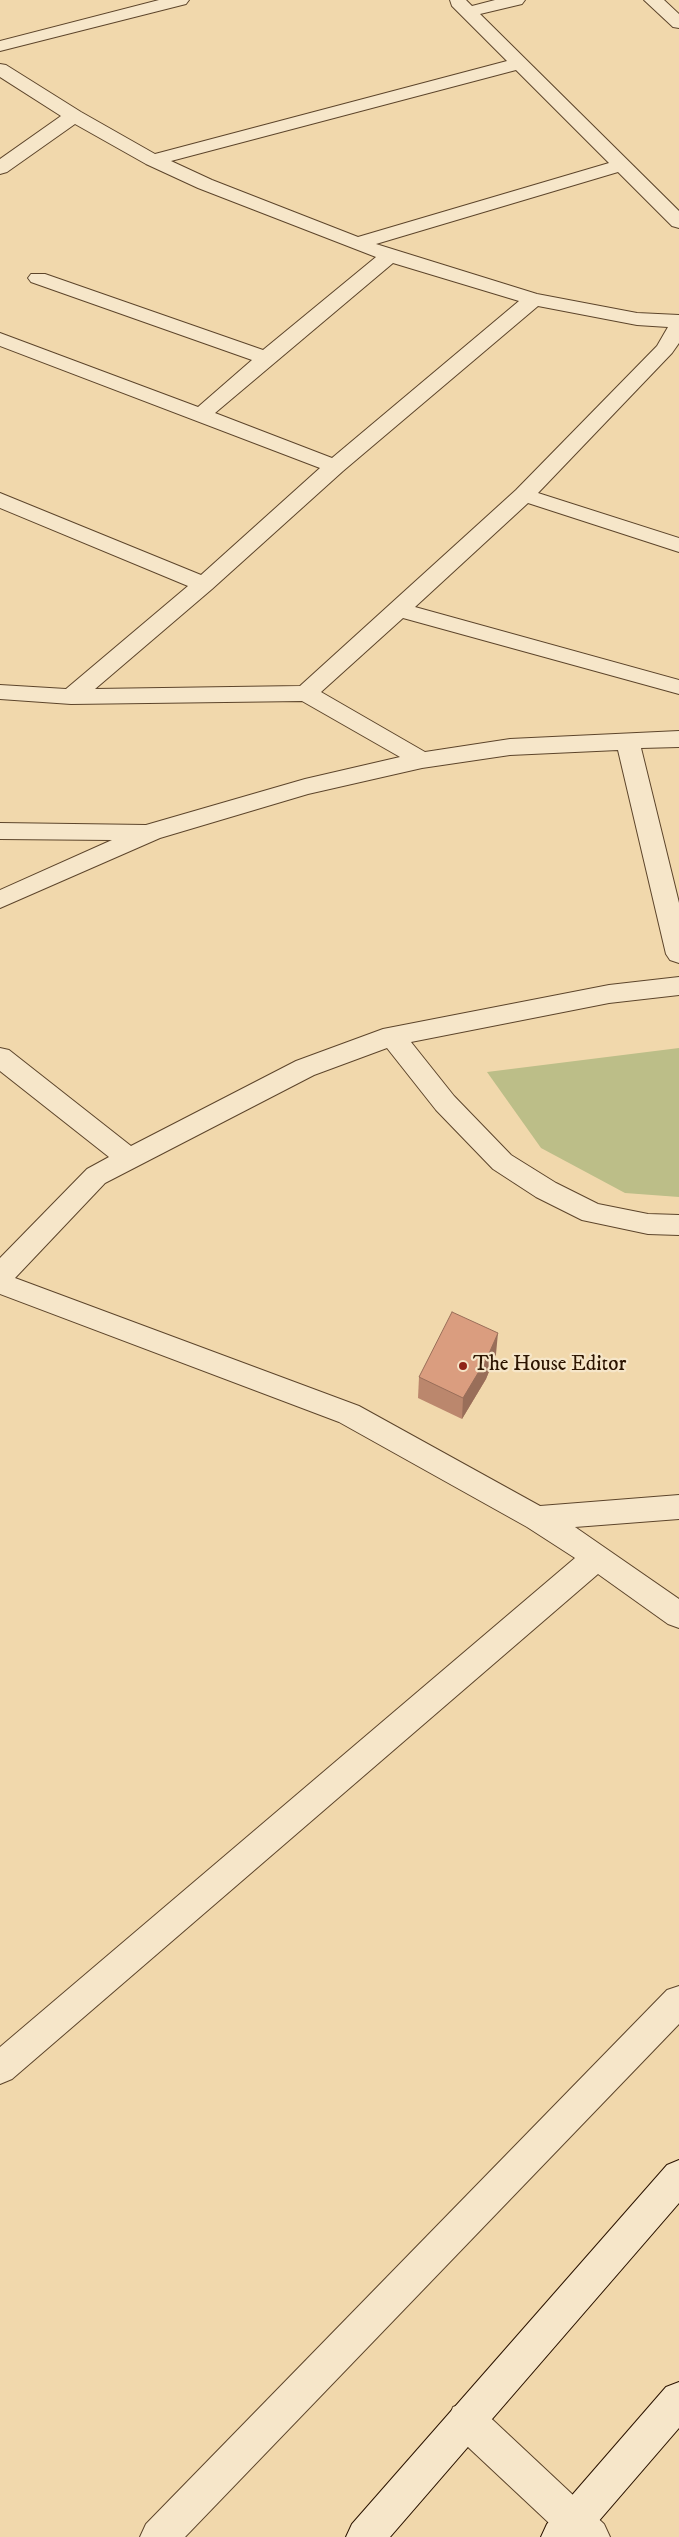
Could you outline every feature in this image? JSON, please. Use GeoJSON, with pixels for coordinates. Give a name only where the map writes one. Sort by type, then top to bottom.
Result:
{"type":"FeatureCollection","features":[{"type":"Feature","properties":{"kind":"street"},"geometry":{"type":"LineString","coordinates":[[0,46],[180,0]]}},
{"type":"Feature","properties":{"kind":"street"},"geometry":{"type":"LineString","coordinates":[[462,6],[516,0]]}},
{"type":"Feature","properties":{"kind":"street"},"geometry":{"type":"LineString","coordinates":[[653,0],[679,23]]}},
{"type":"Feature","properties":{"kind":"street"},"geometry":{"type":"LineString","coordinates":[[462,6],[620,166],[679,222]]}},
{"type":"Feature","properties":{"kind":"street"},"geometry":{"type":"LineString","coordinates":[[153,160],[520,64]]}},
{"type":"Feature","properties":{"kind":"street"},"geometry":{"type":"LineString","coordinates":[[0,69],[74,116],[153,160],[205,184],[390,256],[534,299],[637,319],[679,321]]}},
{"type":"Feature","properties":{"kind":"street"},"geometry":{"type":"LineString","coordinates":[[0,168],[74,116]]}},
{"type":"Feature","properties":{"kind":"street"},"geometry":{"type":"LineString","coordinates":[[357,243],[620,166]]}},
{"type":"Feature","properties":{"kind":"street"},"geometry":{"type":"LineString","coordinates":[[201,415],[266,358],[390,256]]}},
{"type":"Feature","properties":{"kind":"street"},"geometry":{"type":"LineString","coordinates":[[38,278],[266,358]]}},
{"type":"Feature","properties":{"kind":"street"},"geometry":{"type":"LineString","coordinates":[[71,697],[204,584],[335,466],[534,299]]}},
{"type":"Feature","properties":{"kind":"street"},"geometry":{"type":"LineString","coordinates":[[306,693],[524,495],[672,356],[679,326]]}},
{"type":"Feature","properties":{"kind":"street"},"geometry":{"type":"LineString","coordinates":[[0,339],[335,466]]}},
{"type":"Feature","properties":{"kind":"street"},"geometry":{"type":"LineString","coordinates":[[524,495],[679,545]]}},
{"type":"Feature","properties":{"kind":"street"},"geometry":{"type":"LineString","coordinates":[[0,500],[204,584]]}},
{"type":"Feature","properties":{"kind":"street"},"geometry":{"type":"LineString","coordinates":[[399,610],[679,687]]}},
{"type":"Feature","properties":{"kind":"street"},"geometry":{"type":"LineString","coordinates":[[0,692],[71,697],[306,693],[422,760]]}},
{"type":"Feature","properties":{"kind":"street"},"geometry":{"type":"LineString","coordinates":[[0,900],[151,832],[305,787],[422,760],[510,747],[679,739]]}},
{"type":"Feature","properties":{"kind":"street"},"geometry":{"type":"LineString","coordinates":[[627,740],[679,954]]}},
{"type":"Feature","properties":{"kind":"street"},"geometry":{"type":"LineString","coordinates":[[0,831],[151,832]]}},
{"type":"Feature","properties":{"kind":"street"},"geometry":{"type":"LineString","coordinates":[[0,1276],[96,1176],[305,1068],[392,1036],[609,994],[679,986]]}},
{"type":"Feature","properties":{"kind":"street"},"geometry":{"type":"LineString","coordinates":[[392,1036],[445,1103],[502,1162],[546,1190],[592,1212],[648,1224],[679,1225]]}},
{"type":"Feature","properties":{"kind":"street"},"geometry":{"type":"LineString","coordinates":[[0,1057],[129,1159]]}},
{"type":"Feature","properties":{"kind":"street"},"geometry":{"type":"LineString","coordinates":[[0,1283],[350,1414],[537,1518],[597,1556],[679,1615]]}},
{"type":"Feature","properties":{"kind":"street"},"geometry":{"type":"LineString","coordinates":[[537,1518],[679,1507]]}},
{"type":"Feature","properties":{"kind":"street"},"geometry":{"type":"LineString","coordinates":[[0,2068],[597,1556]]}},
{"type":"Feature","properties":{"kind":"street"},"geometry":{"type":"LineString","coordinates":[[159,2537],[679,2001]]}},
{"type":"Feature","properties":{"kind":"street"},"geometry":{"type":"LineString","coordinates":[[365,2537],[679,2177]]}},
{"type":"Feature","properties":{"kind":"street"},"geometry":{"type":"LineString","coordinates":[[466,2420],[575,2532],[679,2400]]}},
{"type":"Feature","properties":{"kind":"green space"},"geometry":{"type":"Polygon","coordinates":[[[679,1048],[679,1197],[625,1193],[541,1148],[487,1072],[679,1048]]]}},
{"type":"Feature","properties":{"kind":"building","name":"The House Editor"},"geometry":{"type":"Polygon","coordinates":[[[452,1312],[498,1333],[487,1358],[463,1398],[419,1377],[452,1312]]]}},
{"type":"Feature","properties":{"kind":"place","name":"The House Editor"},"geometry":{"type":"Point","coordinates":[463,1366]}}]}
